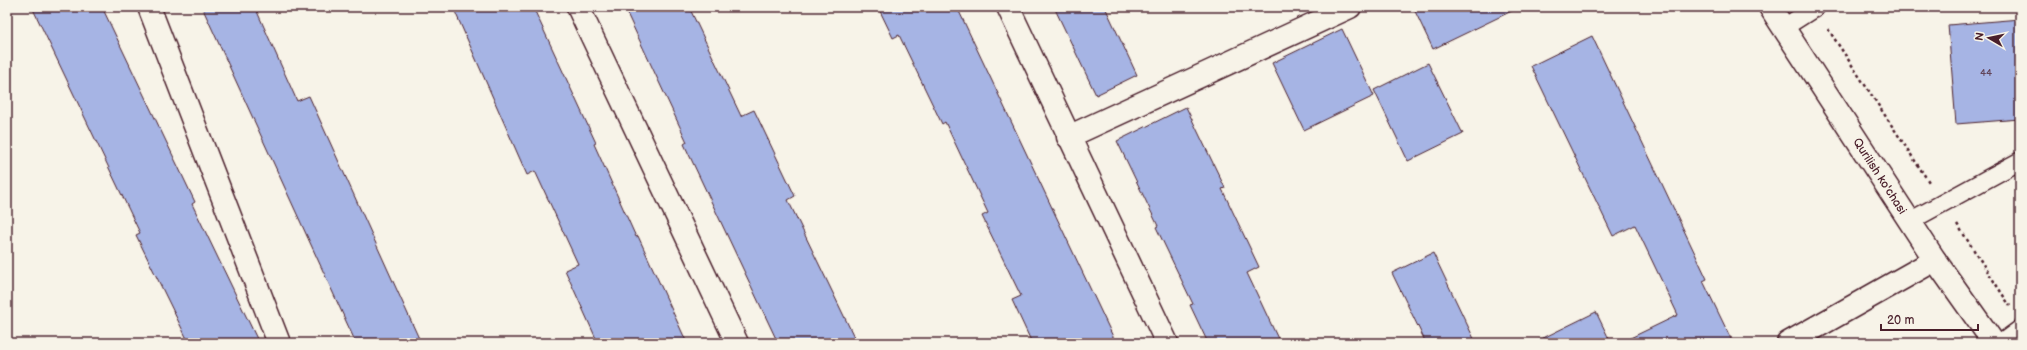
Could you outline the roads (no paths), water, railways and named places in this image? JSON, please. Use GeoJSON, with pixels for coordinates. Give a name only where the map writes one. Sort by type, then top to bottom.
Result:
{"type":"FeatureCollection","features":[{"type":"Feature","properties":{"kind":"street"},"geometry":{"type":"LineString","coordinates":[[149,7],[279,343]]}},
{"type":"Feature","properties":{"kind":"street"},"geometry":{"type":"LineString","coordinates":[[578,7],[737,343]]}},
{"type":"Feature","properties":{"kind":"street"},"geometry":{"type":"LineString","coordinates":[[1008,7],[1068,137],[1167,343]]}},
{"type":"Feature","properties":{"kind":"street"},"geometry":{"type":"LineString","coordinates":[[1068,137],[1350,7]]}},
{"type":"Feature","properties":{"kind":"street","name":"Qurilish ko'chasi"},"geometry":{"type":"LineString","coordinates":[[1770,7],[1935,260],[1994,343]]}},
{"type":"Feature","properties":{"kind":"street"},"geometry":{"type":"LineString","coordinates":[[1788,343],[1935,260]]}},
{"type":"Feature","properties":{"kind":"lane"},"geometry":{"type":"LineString","coordinates":[[1783,28],[1815,8]]}},
{"type":"Feature","properties":{"kind":"lane"},"geometry":{"type":"LineString","coordinates":[[1910,221],[1944,204],[2020,161]]}},
{"type":"Feature","properties":{"kind":"lane"},"geometry":{"type":"LineString","coordinates":[[2001,343],[2020,329]]}}]}
